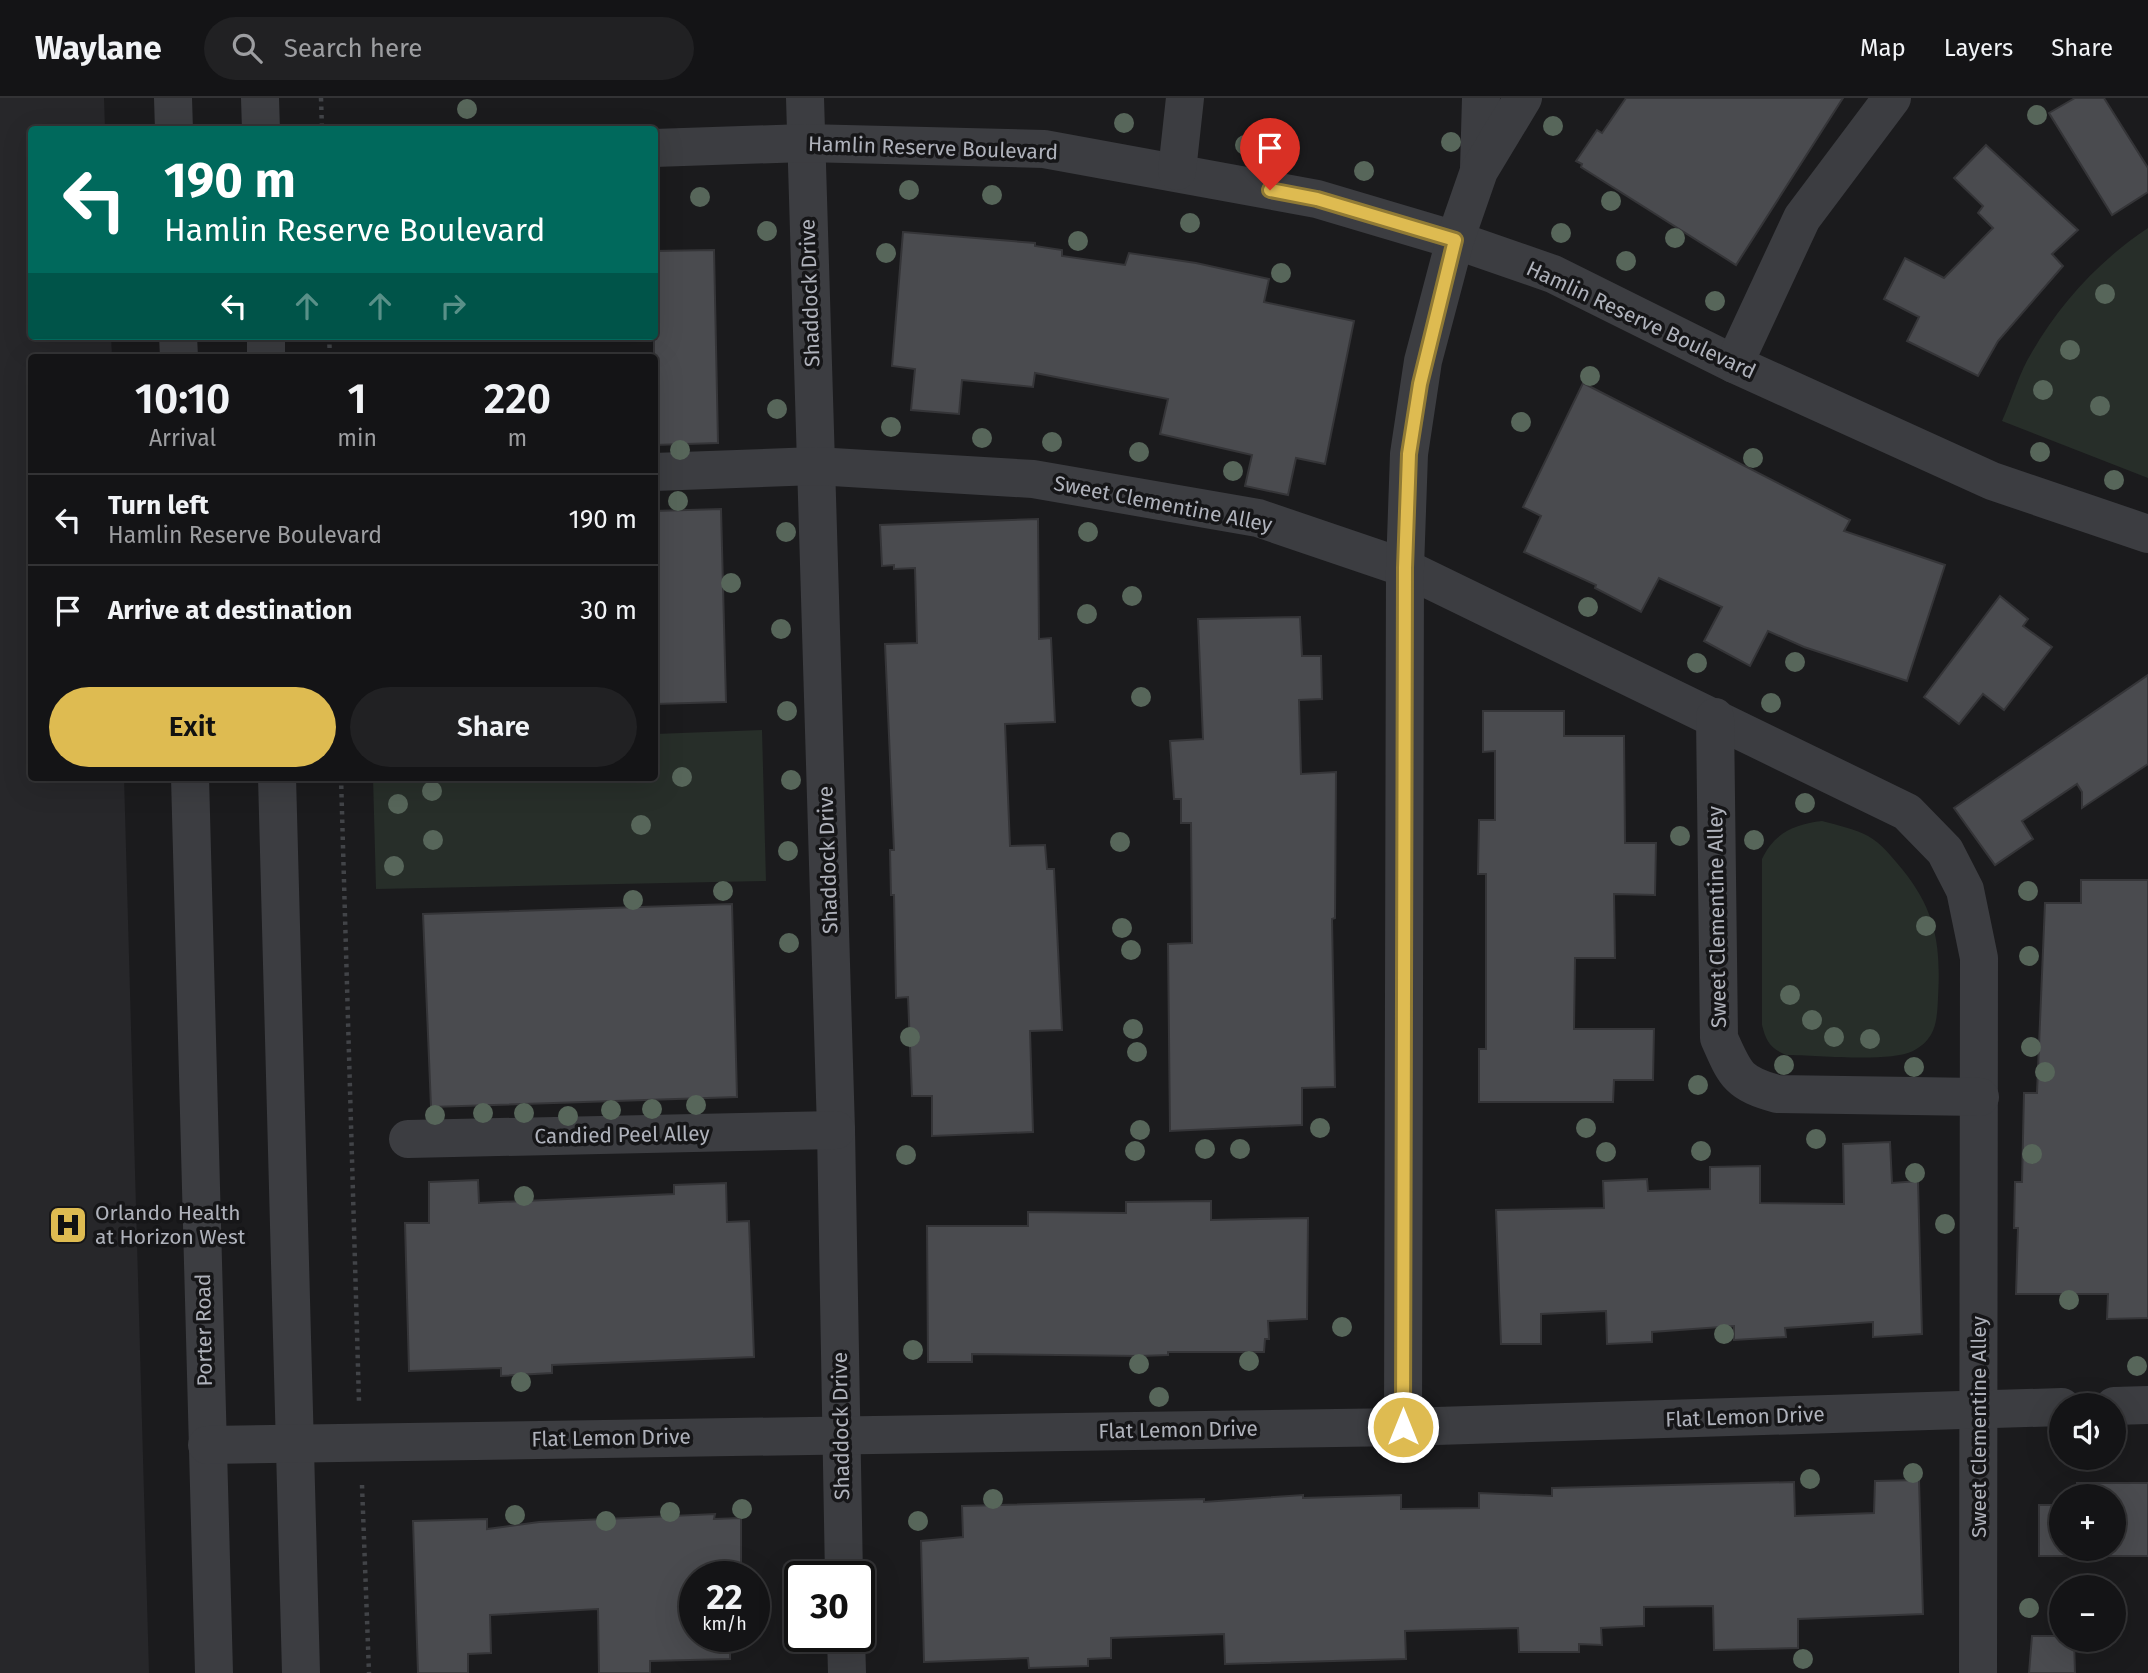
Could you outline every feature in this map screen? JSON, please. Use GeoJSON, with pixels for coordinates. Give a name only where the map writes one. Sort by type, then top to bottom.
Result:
{"type":"FeatureCollection","features":[{"type":"Feature","properties":{"kind":"street"},"geometry":{"type":"LineString","coordinates":[[173,98],[174,126]]}},
{"type":"Feature","properties":{"kind":"street"},"geometry":{"type":"LineString","coordinates":[[260,98],[261,126]]}},
{"type":"Feature","properties":{"kind":"street","name":"Shaddock Drive"},"geometry":{"type":"LineString","coordinates":[[805,98],[836,1130],[844,1561]]}},
{"type":"Feature","properties":{"kind":"street"},"geometry":{"type":"LineString","coordinates":[[1177,171],[1185,98]]}},
{"type":"Feature","properties":{"kind":"street"},"geometry":{"type":"LineString","coordinates":[[1479,171],[1481,98]]}},
{"type":"Feature","properties":{"kind":"street"},"geometry":{"type":"LineString","coordinates":[[1403,1427],[1405,568],[1409,454],[1423,361],[1455,240],[1479,171],[1523,98]]}},
{"type":"Feature","properties":{"kind":"street"},"geometry":{"type":"LineString","coordinates":[[1734,364],[1802,218],[1892,98]]}},
{"type":"Feature","properties":{"kind":"street","name":"Hamlin Reserve Boulevard"},"geometry":{"type":"LineString","coordinates":[[658,148],[805,143],[1044,149],[1177,171],[1317,199],[1455,240],[1553,274],[1734,364],[1992,481],[2148,534]]}},
{"type":"Feature","properties":{"kind":"street","name":"Sweet Clementine Alley"},"geometry":{"type":"LineString","coordinates":[[658,472],[816,466],[1033,479],[1258,518],[1405,568],[1907,812],[1945,851],[1965,890],[1979,958],[1978,1673]]}},
{"type":"Feature","properties":{"kind":"street","name":"Sweet Clementine Alley"},"geometry":{"type":"LineString","coordinates":[[1715,717],[1718,1038],[1733,1069],[1750,1086],[1777,1094],[1980,1097]]}},
{"type":"Feature","properties":{"kind":"street","name":"Porter Road"},"geometry":{"type":"LineString","coordinates":[[190,781],[214,1673]]}},
{"type":"Feature","properties":{"kind":"street"},"geometry":{"type":"LineString","coordinates":[[277,781],[301,1673]]}},
{"type":"Feature","properties":{"kind":"street","name":"Candied Peel Alley"},"geometry":{"type":"LineString","coordinates":[[408,1139],[836,1130]]}},
{"type":"Feature","properties":{"kind":"street"},"geometry":{"type":"LineString","coordinates":[[2126,1406],[2148,1405]]}},
{"type":"Feature","properties":{"kind":"street","name":"Flat Lemon Drive"},"geometry":{"type":"LineString","coordinates":[[207,1445],[1403,1427],[2049,1407]]}},
{"type":"Feature","properties":{"kind":"street"},"geometry":{"type":"LineString","coordinates":[[846,1652],[847,1673]]}},
{"type":"Feature","properties":{"kind":"path"},"geometry":{"type":"LineString","coordinates":[[321,98],[322,126]]}},
{"type":"Feature","properties":{"kind":"path"},"geometry":{"type":"LineString","coordinates":[[341,781],[369,1673]]}},
{"type":"Feature","properties":{"kind":"shaded area","name":"Orlando Health at Horizon West"},"geometry":{"type":"Polygon","coordinates":[[[0,98],[104,98],[105,126],[28,126],[28,340],[111,340],[112,354],[28,354],[28,781],[124,781],[149,1673],[0,1673],[0,98]]]}},
{"type":"Feature","properties":{"kind":"shaded area"},"geometry":{"type":"Polygon","coordinates":[[[2148,228],[2148,478],[2002,421],[2027,360],[2055,316],[2098,268],[2148,228]]]}},
{"type":"Feature","properties":{"kind":"shaded area"},"geometry":{"type":"Polygon","coordinates":[[[762,730],[766,881],[376,889],[373,781],[658,781],[658,734],[762,730]]]}},
{"type":"Feature","properties":{"kind":"shaded area"},"geometry":{"type":"Polygon","coordinates":[[[1822,821],[1857,831],[1878,843],[1913,884],[1929,914],[1937,945],[1937,1014],[1931,1035],[1913,1051],[1902,1055],[1870,1058],[1786,1055],[1772,1047],[1765,1035],[1762,1025],[1762,859],[1786,831],[1822,821]]]}},
{"type":"Feature","properties":{"kind":"building"},"geometry":{"type":"Polygon","coordinates":[[[1626,98],[1843,98],[1736,265],[1581,167],[1582,164],[1576,161],[1597,130],[1602,133],[1626,98]]]}},
{"type":"Feature","properties":{"kind":"building"},"geometry":{"type":"Polygon","coordinates":[[[2075,98],[2104,98],[2148,168],[2148,192],[2112,215],[2049,113],[2075,98]]]}},
{"type":"Feature","properties":{"kind":"building"},"geometry":{"type":"Polygon","coordinates":[[[1986,145],[2078,230],[2052,254],[2063,266],[1998,341],[1978,376],[1907,341],[1919,317],[1884,299],[1905,258],[1944,278],[1993,228],[1978,213],[1983,206],[1954,178],[1986,145]]]}},
{"type":"Feature","properties":{"kind":"building"},"geometry":{"type":"Polygon","coordinates":[[[903,232],[1035,243],[1035,246],[1062,250],[1062,256],[1125,265],[1129,253],[1196,263],[1269,279],[1264,302],[1354,321],[1325,464],[1296,458],[1288,495],[1245,486],[1252,455],[1160,434],[1168,399],[1035,373],[1033,387],[962,380],[959,414],[911,410],[915,369],[892,366],[903,232]]]}},
{"type":"Feature","properties":{"kind":"building"},"geometry":{"type":"Polygon","coordinates":[[[714,250],[718,443],[658,445],[658,354],[654,354],[654,340],[658,340],[658,251],[714,250]]]}},
{"type":"Feature","properties":{"kind":"building"},"geometry":{"type":"Polygon","coordinates":[[[1583,383],[1850,520],[1844,531],[1945,565],[1907,681],[1804,647],[1768,631],[1750,666],[1704,641],[1722,607],[1659,578],[1641,612],[1595,588],[1596,585],[1524,552],[1541,516],[1523,507],[1583,383]]]}},
{"type":"Feature","properties":{"kind":"building"},"geometry":{"type":"Polygon","coordinates":[[[721,509],[726,702],[658,704],[658,511],[721,509]]]}},
{"type":"Feature","properties":{"kind":"building"},"geometry":{"type":"Polygon","coordinates":[[[1038,519],[1039,639],[1051,638],[1055,722],[1005,724],[1010,846],[1045,845],[1047,869],[1054,869],[1062,1030],[1030,1031],[1033,1132],[932,1136],[932,1096],[912,1096],[908,997],[896,998],[894,895],[891,895],[890,850],[894,850],[885,644],[917,643],[915,568],[894,569],[894,565],[882,566],[880,525],[1038,519]]]}},
{"type":"Feature","properties":{"kind":"building"},"geometry":{"type":"Polygon","coordinates":[[[2000,596],[2028,619],[2023,626],[2052,647],[2004,710],[1983,694],[1959,724],[1924,697],[2000,596]]]}},
{"type":"Feature","properties":{"kind":"building"},"geometry":{"type":"Polygon","coordinates":[[[1300,617],[1302,656],[1321,656],[1322,699],[1299,700],[1301,774],[1336,772],[1335,918],[1332,919],[1335,1087],[1302,1088],[1302,1125],[1170,1131],[1168,944],[1192,943],[1191,823],[1181,823],[1181,799],[1174,799],[1170,741],[1203,739],[1198,619],[1300,617]]]}},
{"type":"Feature","properties":{"kind":"building"},"geometry":{"type":"Polygon","coordinates":[[[2148,675],[2148,764],[2082,808],[2082,792],[2077,784],[2022,821],[2033,839],[1995,865],[1954,808],[2148,675]]]}},
{"type":"Feature","properties":{"kind":"building"},"geometry":{"type":"Polygon","coordinates":[[[1483,711],[1564,711],[1564,736],[1624,736],[1625,843],[1656,843],[1655,895],[1614,894],[1615,958],[1575,958],[1574,1029],[1654,1029],[1653,1080],[1614,1080],[1613,1102],[1479,1102],[1479,1049],[1486,1049],[1486,874],[1478,874],[1479,820],[1495,820],[1495,751],[1483,752],[1483,711]]]}},
{"type":"Feature","properties":{"kind":"building"},"geometry":{"type":"Polygon","coordinates":[[[2081,880],[2148,880],[2148,1318],[2107,1319],[2108,1294],[2016,1294],[2018,1228],[2014,1228],[2015,1182],[2022,1182],[2024,1093],[2037,1093],[2045,903],[2081,903],[2081,880]]]}},
{"type":"Feature","properties":{"kind":"building"},"geometry":{"type":"Polygon","coordinates":[[[732,904],[737,1097],[431,1107],[423,914],[732,904]]]}},
{"type":"Feature","properties":{"kind":"building"},"geometry":{"type":"Polygon","coordinates":[[[1890,1142],[1892,1183],[1918,1181],[1922,1334],[1873,1337],[1873,1322],[1785,1328],[1786,1337],[1734,1340],[1734,1326],[1652,1332],[1652,1342],[1607,1344],[1606,1311],[1541,1314],[1541,1344],[1501,1344],[1496,1210],[1604,1208],[1603,1181],[1647,1179],[1648,1191],[1710,1189],[1710,1167],[1760,1166],[1760,1203],[1844,1204],[1843,1144],[1890,1142]]]}},
{"type":"Feature","properties":{"kind":"building"},"geometry":{"type":"Polygon","coordinates":[[[478,1180],[479,1203],[674,1194],[674,1185],[726,1183],[727,1222],[749,1221],[754,1357],[552,1365],[552,1373],[501,1376],[501,1368],[409,1371],[405,1223],[429,1223],[429,1182],[478,1180]]]}},
{"type":"Feature","properties":{"kind":"building"},"geometry":{"type":"Polygon","coordinates":[[[1211,1201],[1211,1220],[1308,1218],[1307,1319],[1268,1321],[1269,1339],[1265,1339],[1264,1352],[1168,1352],[1168,1355],[1140,1356],[972,1354],[972,1362],[928,1362],[927,1226],[1028,1226],[1028,1212],[1126,1213],[1126,1202],[1211,1201]]]}},
{"type":"Feature","properties":{"kind":"building"},"geometry":{"type":"Polygon","coordinates":[[[1919,1480],[1923,1614],[1798,1619],[1798,1648],[1714,1650],[1713,1606],[1644,1607],[1644,1626],[1601,1628],[1602,1645],[1579,1644],[1579,1652],[1519,1652],[1518,1628],[1405,1631],[1406,1659],[1225,1664],[1224,1634],[1111,1638],[1111,1658],[1088,1659],[1088,1666],[1029,1668],[1028,1658],[924,1662],[921,1541],[963,1537],[962,1506],[1204,1499],[1204,1502],[1303,1495],[1303,1498],[1401,1495],[1401,1509],[1479,1508],[1479,1493],[1552,1496],[1552,1488],[1794,1482],[1795,1516],[1874,1513],[1875,1481],[1919,1480]]]}},
{"type":"Feature","properties":{"kind":"building"},"geometry":{"type":"Polygon","coordinates":[[[2148,1483],[2148,1556],[2126,1556],[2126,1484],[2077,1484],[2148,1483]]]}},
{"type":"Feature","properties":{"kind":"building"},"geometry":{"type":"Polygon","coordinates":[[[2039,1505],[2049,1505],[2049,1556],[2039,1556],[2039,1505]]]}},
{"type":"Feature","properties":{"kind":"building"},"geometry":{"type":"Polygon","coordinates":[[[715,1514],[714,1519],[741,1518],[741,1561],[679,1561],[679,1652],[730,1652],[730,1659],[650,1661],[650,1673],[599,1673],[598,1609],[490,1615],[491,1653],[468,1654],[468,1673],[418,1673],[413,1521],[487,1519],[487,1529],[539,1522],[715,1514]]]}},
{"type":"Feature","properties":{"kind":"building"},"geometry":{"type":"Polygon","coordinates":[[[2032,1636],[2049,1636],[2049,1652],[2074,1652],[2075,1673],[2029,1673],[2032,1636]]]}},
{"type":"Feature","properties":{"kind":"place","name":"Orlando Health at Horizon West"},"geometry":{"type":"Point","coordinates":[68,1225]}},
{"type":"Feature","properties":{"kind":"route"},"geometry":{"type":"LineString","coordinates":[[1270,190],[1317,199],[1455,240],[1423,361],[1409,454],[1405,568],[1403,1427]]}}]}
